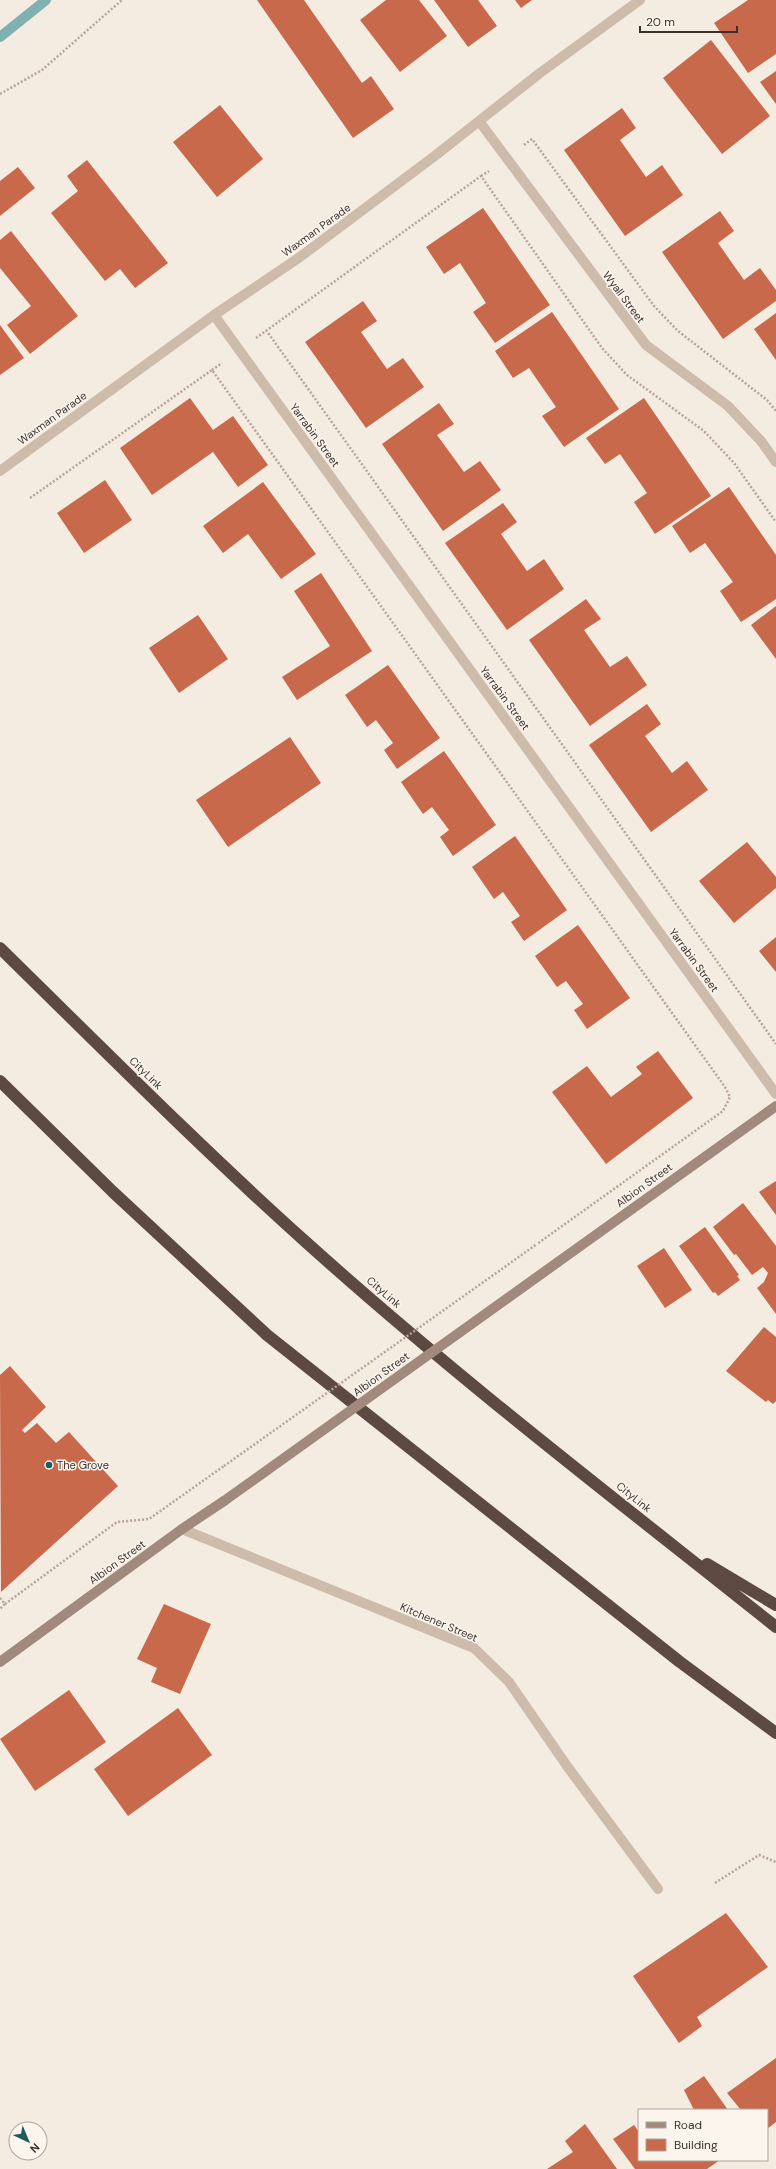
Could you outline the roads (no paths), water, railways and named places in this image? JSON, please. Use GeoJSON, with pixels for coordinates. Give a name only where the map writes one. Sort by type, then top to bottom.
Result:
{"type":"FeatureCollection","features":[{"type":"Feature","properties":{"kind":"highway","name":"CityLink"},"geometry":{"type":"LineString","coordinates":[[0,948],[138,1083],[307,1243],[473,1386],[776,1627]]}},
{"type":"Feature","properties":{"kind":"highway"},"geometry":{"type":"LineString","coordinates":[[0,1081],[113,1192],[267,1335],[680,1662],[776,1733]]}},
{"type":"Feature","properties":{"kind":"highway"},"geometry":{"type":"LineString","coordinates":[[668,1541],[776,1605]]}},
{"type":"Feature","properties":{"kind":"street","name":"Waxman Parade"},"geometry":{"type":"LineString","coordinates":[[0,470],[214,315],[300,257],[540,73],[640,0]]}},
{"type":"Feature","properties":{"kind":"street","name":"Wyall Street"},"geometry":{"type":"LineString","coordinates":[[479,121],[646,345],[728,406],[761,441],[776,462]]}},
{"type":"Feature","properties":{"kind":"street","name":"Yarrabin Street"},"geometry":{"type":"LineString","coordinates":[[214,315],[776,1094]]}},
{"type":"Feature","properties":{"kind":"street","name":"Albion Street"},"geometry":{"type":"LineString","coordinates":[[0,1662],[182,1529],[224,1501],[776,1106]]}},
{"type":"Feature","properties":{"kind":"street","name":"Kitchener Street"},"geometry":{"type":"LineString","coordinates":[[182,1529],[474,1648],[509,1682],[567,1766],[658,1889]]}},
{"type":"Feature","properties":{"kind":"waterway"},"geometry":{"type":"LineString","coordinates":[[0,37],[46,0]]}},
{"type":"Feature","properties":{"kind":"place","name":"The Grove"},"geometry":{"type":"Point","coordinates":[49,1465]}}]}
